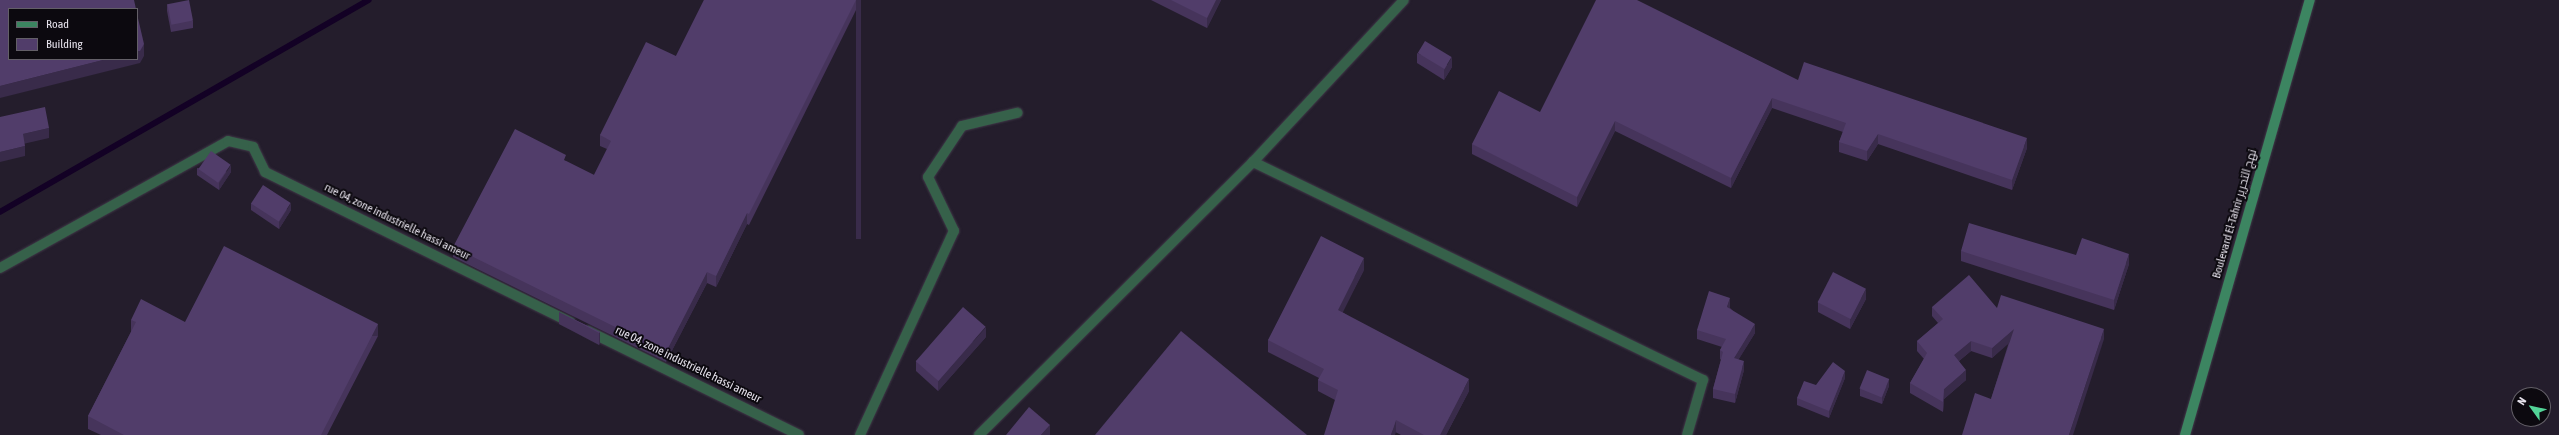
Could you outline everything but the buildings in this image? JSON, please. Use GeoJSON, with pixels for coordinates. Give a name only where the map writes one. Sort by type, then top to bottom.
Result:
{"type":"FeatureCollection","features":[{"type":"Feature","properties":{"kind":"main road","name":"Boulevard El-Tahrir نهج التحرير"},"geometry":{"type":"LineString","coordinates":[[2186,435],[2310,0]]}},
{"type":"Feature","properties":{"kind":"street"},"geometry":{"type":"LineString","coordinates":[[979,435],[1253,162],[1404,0]]}},
{"type":"Feature","properties":{"kind":"street"},"geometry":{"type":"LineString","coordinates":[[860,435],[954,231],[928,177],[962,126],[1018,113]]}},
{"type":"Feature","properties":{"kind":"street","name":"rue 04, zone industrielle hassi ameur"},"geometry":{"type":"LineString","coordinates":[[0,268],[228,141],[253,147],[266,172],[800,435]]}},
{"type":"Feature","properties":{"kind":"street"},"geometry":{"type":"LineString","coordinates":[[1253,162],[1703,380],[1687,435]]}},
{"type":"Feature","properties":{"kind":"waterway"},"geometry":{"type":"LineString","coordinates":[[0,212],[368,0]]}}]}
